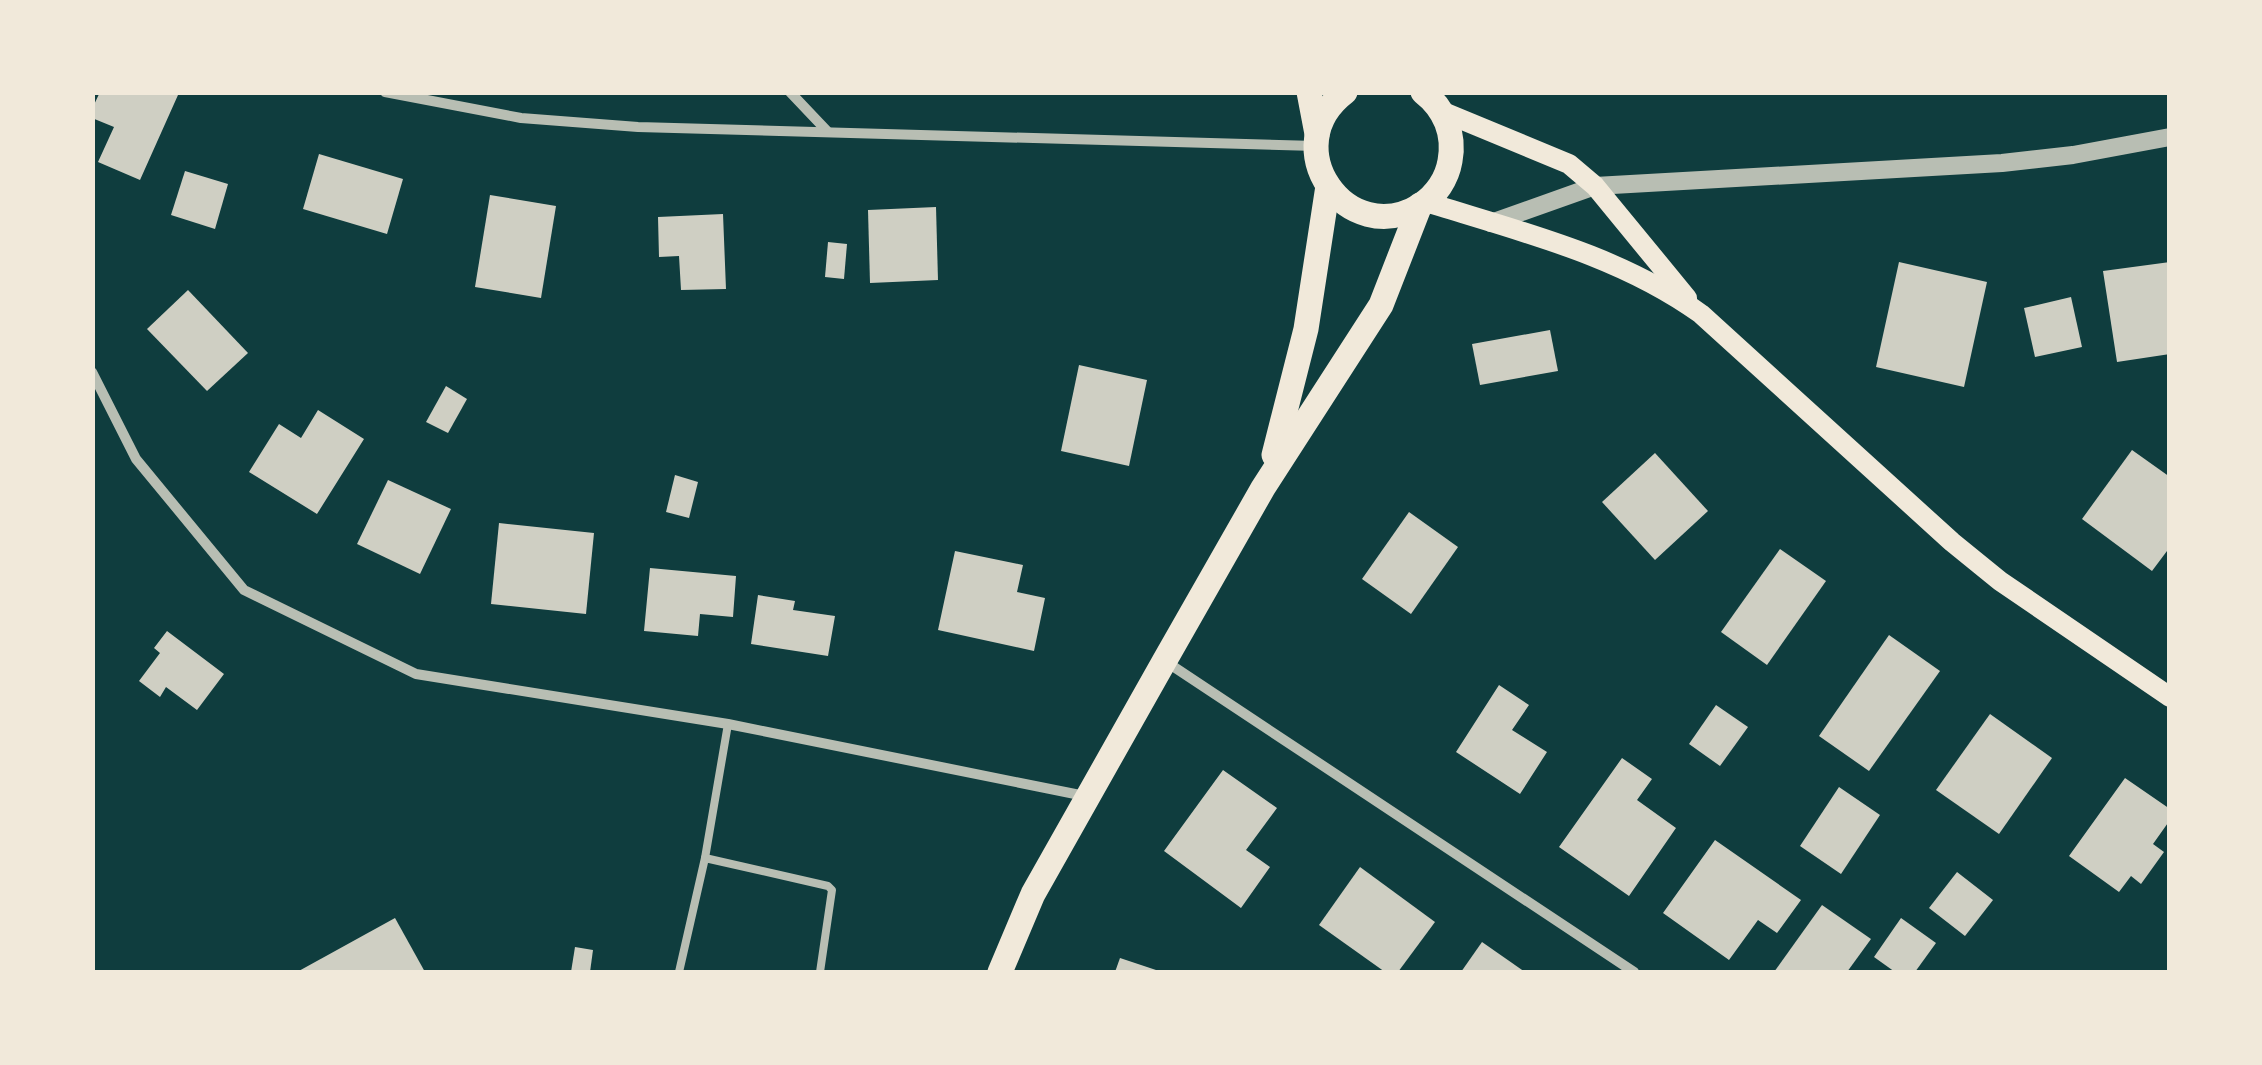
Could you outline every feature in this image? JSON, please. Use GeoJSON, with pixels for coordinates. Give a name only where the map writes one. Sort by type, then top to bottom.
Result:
{"type":"FeatureCollection","features":[{"type":"Feature","properties":{"kind":"main road"},"geometry":{"type":"LineString","coordinates":[[1309,92],[1319,169],[1328,186],[1348,205],[1370,214],[1399,214],[1423,203],[1602,258],[1675,296],[1701,314],[1952,542],[2051,617],[2170,696]]}},
{"type":"Feature","properties":{"kind":"main road"},"geometry":{"type":"LineString","coordinates":[[1316,140],[1328,110],[1345,92]]}},
{"type":"Feature","properties":{"kind":"main road"},"geometry":{"type":"LineString","coordinates":[[1432,99],[1554,155],[1595,186],[1701,314]]}},
{"type":"Feature","properties":{"kind":"main road"},"geometry":{"type":"LineString","coordinates":[[1000,972],[1033,894],[1087,796],[1263,488],[1381,304],[1423,203],[1442,182],[1452,152],[1450,134],[1432,99]]}},
{"type":"Feature","properties":{"kind":"main road"},"geometry":{"type":"LineString","coordinates":[[1263,488],[1298,365],[1328,186]]}},
{"type":"Feature","properties":{"kind":"street"},"geometry":{"type":"LineString","coordinates":[[384,92],[480,112],[638,128],[1316,140]]}},
{"type":"Feature","properties":{"kind":"street"},"geometry":{"type":"LineString","coordinates":[[790,92],[828,132]]}},
{"type":"Feature","properties":{"kind":"street"},"geometry":{"type":"LineString","coordinates":[[1491,222],[1595,186],[2002,162],[2091,152],[2170,137]]}},
{"type":"Feature","properties":{"kind":"street"},"geometry":{"type":"LineString","coordinates":[[92,372],[136,459],[244,590],[416,674],[728,724],[1087,796]]}},
{"type":"Feature","properties":{"kind":"street"},"geometry":{"type":"LineString","coordinates":[[1164,660],[1634,972]]}},
{"type":"Feature","properties":{"kind":"lane"},"geometry":{"type":"LineString","coordinates":[[679,972],[705,858],[728,724]]}},
{"type":"Feature","properties":{"kind":"lane"},"geometry":{"type":"LineString","coordinates":[[705,858],[832,890],[820,972]]}},
{"type":"Feature","properties":{"kind":"building"},"geometry":{"type":"Polygon","coordinates":[[[100,92],[178,95],[140,180],[98,162],[114,127],[92,118],[100,92]]]}},
{"type":"Feature","properties":{"kind":"building"},"geometry":{"type":"Polygon","coordinates":[[[319,154],[403,179],[387,234],[303,209],[319,154]]]}},
{"type":"Feature","properties":{"kind":"building"},"geometry":{"type":"Polygon","coordinates":[[[185,171],[228,184],[215,229],[171,215],[185,171]]]}},
{"type":"Feature","properties":{"kind":"building"},"geometry":{"type":"Polygon","coordinates":[[[490,195],[556,206],[541,298],[475,287],[490,195]]]}},
{"type":"Feature","properties":{"kind":"building"},"geometry":{"type":"Polygon","coordinates":[[[936,207],[938,280],[870,283],[868,210],[936,207]]]}},
{"type":"Feature","properties":{"kind":"building"},"geometry":{"type":"Polygon","coordinates":[[[723,214],[726,289],[681,290],[679,256],[659,257],[658,217],[723,214]]]}},
{"type":"Feature","properties":{"kind":"building"},"geometry":{"type":"Polygon","coordinates":[[[828,242],[847,244],[844,279],[825,277],[828,242]]]}},
{"type":"Feature","properties":{"kind":"building"},"geometry":{"type":"Polygon","coordinates":[[[1899,262],[1987,282],[1964,387],[1876,367],[1899,262]]]}},
{"type":"Feature","properties":{"kind":"building"},"geometry":{"type":"Polygon","coordinates":[[[2170,262],[2170,354],[2117,362],[2103,271],[2170,262]]]}},
{"type":"Feature","properties":{"kind":"building"},"geometry":{"type":"Polygon","coordinates":[[[188,290],[248,353],[207,391],[147,329],[188,290]]]}},
{"type":"Feature","properties":{"kind":"building"},"geometry":{"type":"Polygon","coordinates":[[[2071,297],[2082,347],[2035,357],[2024,308],[2071,297]]]}},
{"type":"Feature","properties":{"kind":"building"},"geometry":{"type":"Polygon","coordinates":[[[1550,330],[1558,371],[1480,385],[1472,344],[1550,330]]]}},
{"type":"Feature","properties":{"kind":"building"},"geometry":{"type":"Polygon","coordinates":[[[1079,365],[1147,380],[1129,466],[1061,451],[1079,365]]]}},
{"type":"Feature","properties":{"kind":"building"},"geometry":{"type":"Polygon","coordinates":[[[446,386],[467,399],[448,433],[426,422],[446,386]]]}},
{"type":"Feature","properties":{"kind":"building"},"geometry":{"type":"Polygon","coordinates":[[[318,410],[364,439],[317,514],[249,472],[279,424],[301,438],[318,410]]]}},
{"type":"Feature","properties":{"kind":"building"},"geometry":{"type":"Polygon","coordinates":[[[2132,450],[2170,477],[2170,547],[2152,571],[2082,519],[2132,450]]]}},
{"type":"Feature","properties":{"kind":"building"},"geometry":{"type":"Polygon","coordinates":[[[1655,453],[1708,511],[1655,560],[1602,502],[1655,453]]]}},
{"type":"Feature","properties":{"kind":"building"},"geometry":{"type":"Polygon","coordinates":[[[675,475],[698,482],[689,518],[666,512],[675,475]]]}},
{"type":"Feature","properties":{"kind":"building"},"geometry":{"type":"Polygon","coordinates":[[[388,480],[451,509],[420,574],[357,544],[388,480]]]}},
{"type":"Feature","properties":{"kind":"building"},"geometry":{"type":"Polygon","coordinates":[[[1409,512],[1458,547],[1411,614],[1362,579],[1409,512]]]}},
{"type":"Feature","properties":{"kind":"building"},"geometry":{"type":"Polygon","coordinates":[[[499,523],[594,533],[586,614],[491,604],[499,523]]]}},
{"type":"Feature","properties":{"kind":"building"},"geometry":{"type":"Polygon","coordinates":[[[1780,549],[1826,581],[1767,665],[1721,632],[1780,549]]]}},
{"type":"Feature","properties":{"kind":"building"},"geometry":{"type":"Polygon","coordinates":[[[955,551],[1023,565],[1017,592],[1045,598],[1034,651],[938,630],[955,551]]]}},
{"type":"Feature","properties":{"kind":"building"},"geometry":{"type":"Polygon","coordinates":[[[650,568],[736,576],[733,617],[700,614],[698,636],[644,631],[650,568]]]}},
{"type":"Feature","properties":{"kind":"building"},"geometry":{"type":"Polygon","coordinates":[[[758,595],[795,601],[793,610],[835,616],[828,656],[751,644],[758,595]]]}},
{"type":"Feature","properties":{"kind":"building"},"geometry":{"type":"Polygon","coordinates":[[[167,631],[224,674],[197,710],[166,687],[160,697],[139,681],[160,653],[154,648],[167,631]]]}},
{"type":"Feature","properties":{"kind":"building"},"geometry":{"type":"Polygon","coordinates":[[[1889,635],[1940,671],[1869,771],[1819,736],[1889,635]]]}},
{"type":"Feature","properties":{"kind":"building"},"geometry":{"type":"Polygon","coordinates":[[[1499,685],[1529,705],[1512,730],[1547,752],[1520,794],[1456,752],[1499,685]]]}},
{"type":"Feature","properties":{"kind":"building"},"geometry":{"type":"Polygon","coordinates":[[[1716,705],[1748,727],[1720,766],[1689,744],[1716,705]]]}},
{"type":"Feature","properties":{"kind":"building"},"geometry":{"type":"Polygon","coordinates":[[[1990,714],[2052,758],[1999,834],[1936,790],[1990,714]]]}},
{"type":"Feature","properties":{"kind":"building"},"geometry":{"type":"Polygon","coordinates":[[[1622,758],[1652,779],[1637,800],[1676,828],[1629,896],[1559,847],[1622,758]]]}},
{"type":"Feature","properties":{"kind":"building"},"geometry":{"type":"Polygon","coordinates":[[[1223,770],[1277,808],[1246,850],[1270,867],[1241,908],[1164,851],[1223,770]]]}},
{"type":"Feature","properties":{"kind":"building"},"geometry":{"type":"Polygon","coordinates":[[[2125,778],[2170,809],[2170,820],[2153,844],[2164,852],[2141,884],[2131,876],[2119,892],[2069,856],[2125,778]]]}},
{"type":"Feature","properties":{"kind":"building"},"geometry":{"type":"Polygon","coordinates":[[[1839,787],[1880,815],[1841,874],[1800,846],[1839,787]]]}},
{"type":"Feature","properties":{"kind":"building"},"geometry":{"type":"Polygon","coordinates":[[[1715,840],[1801,900],[1777,933],[1758,920],[1729,960],[1663,913],[1715,840]]]}},
{"type":"Feature","properties":{"kind":"building"},"geometry":{"type":"Polygon","coordinates":[[[1360,867],[1435,922],[1398,972],[1385,972],[1319,925],[1360,867]]]}},
{"type":"Feature","properties":{"kind":"building"},"geometry":{"type":"Polygon","coordinates":[[[1957,872],[1993,900],[1965,936],[1929,908],[1957,872]]]}},
{"type":"Feature","properties":{"kind":"building"},"geometry":{"type":"Polygon","coordinates":[[[1822,905],[1871,939],[1847,972],[1774,972],[1822,905]]]}},
{"type":"Feature","properties":{"kind":"building"},"geometry":{"type":"Polygon","coordinates":[[[395,918],[425,972],[297,972],[395,918]]]}},
{"type":"Feature","properties":{"kind":"building"},"geometry":{"type":"Polygon","coordinates":[[[1901,918],[1936,943],[1915,972],[1895,972],[1874,957],[1901,918]]]}},
{"type":"Feature","properties":{"kind":"building"},"geometry":{"type":"Polygon","coordinates":[[[1482,942],[1525,972],[1461,972],[1482,942]]]}},
{"type":"Feature","properties":{"kind":"building"},"geometry":{"type":"Polygon","coordinates":[[[575,947],[593,950],[590,972],[571,972],[575,947]]]}},
{"type":"Feature","properties":{"kind":"building"},"geometry":{"type":"Polygon","coordinates":[[[1120,958],[1162,972],[1115,972],[1120,958]]]}}]}
